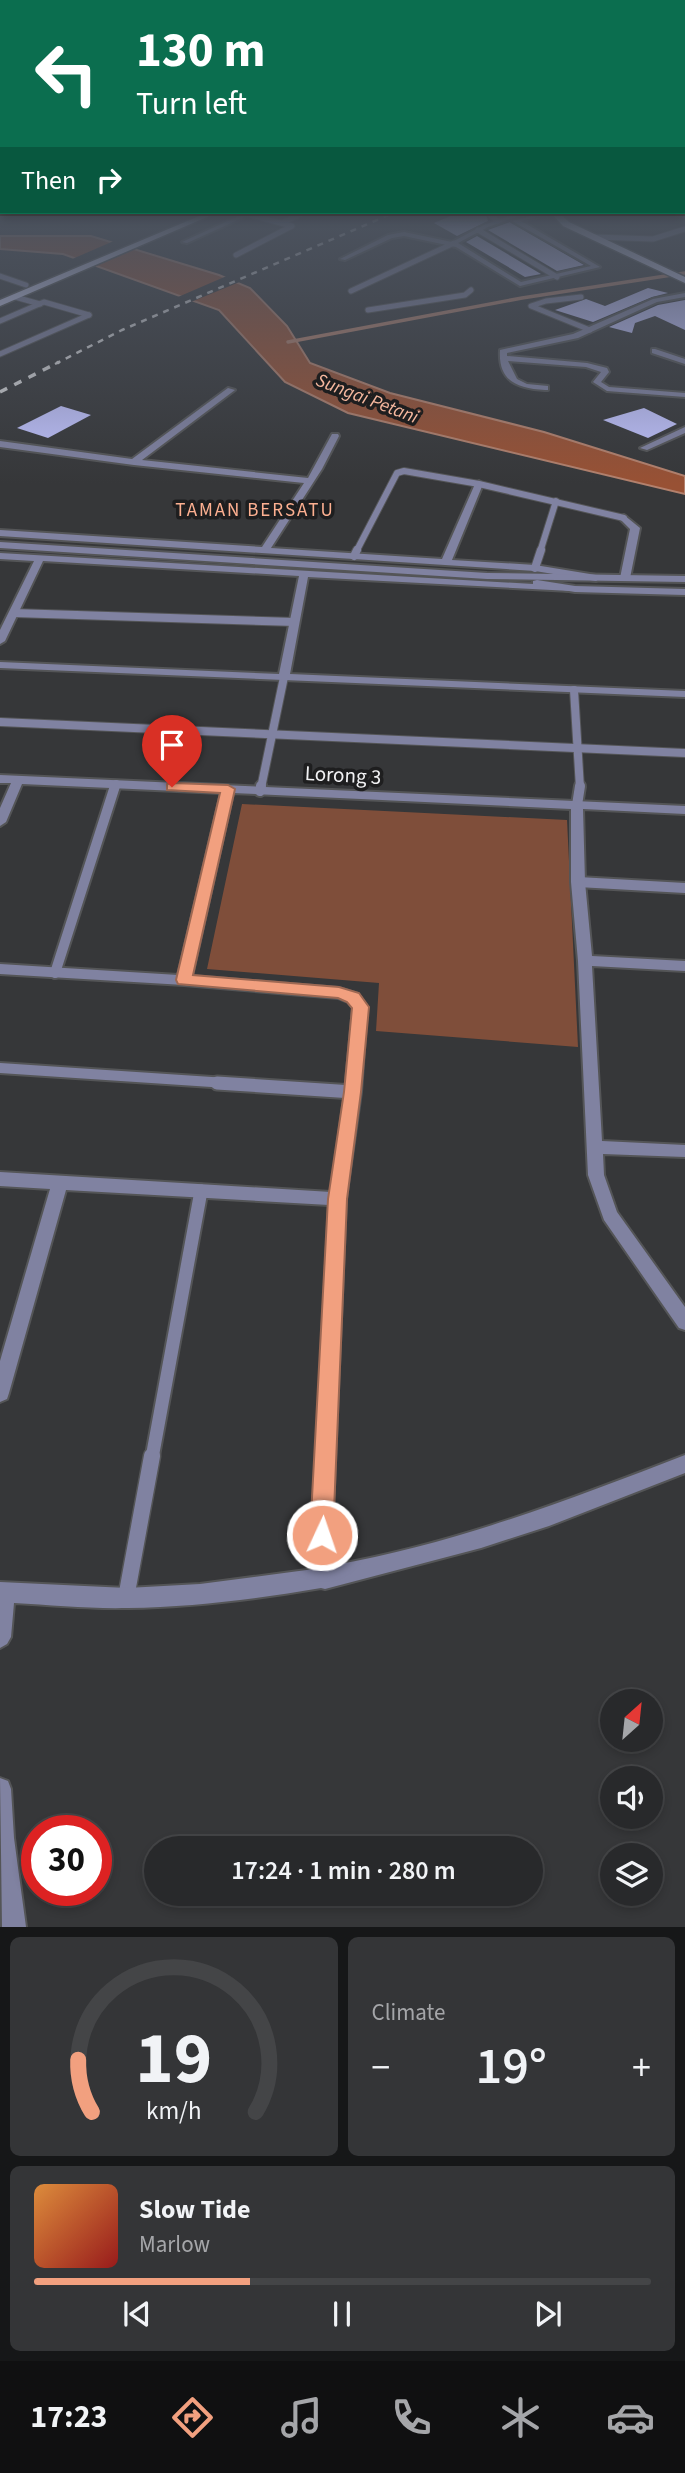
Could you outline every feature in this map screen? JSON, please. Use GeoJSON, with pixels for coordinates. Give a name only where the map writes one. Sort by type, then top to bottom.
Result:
{"type":"FeatureCollection","features":[{"type":"Feature","properties":{"kind":"street"},"geometry":{"type":"LineString","coordinates":[[545,388],[530,387],[512,381],[507,375],[502,354],[505,350],[564,339],[646,304]]}},
{"type":"Feature","properties":{"kind":"street"},"geometry":{"type":"LineString","coordinates":[[655,351],[685,362]]}},
{"type":"Feature","properties":{"kind":"street"},"geometry":{"type":"LineString","coordinates":[[505,358],[604,369],[605,372],[597,382],[607,389],[685,395]]}},
{"type":"Feature","properties":{"kind":"street"},"geometry":{"type":"LineString","coordinates":[[134,462],[231,390]]}},
{"type":"Feature","properties":{"kind":"street"},"geometry":{"type":"LineString","coordinates":[[644,448],[685,430]]}},
{"type":"Feature","properties":{"kind":"street"},"geometry":{"type":"LineString","coordinates":[[264,551],[310,481],[334,436]]}},
{"type":"Feature","properties":{"kind":"street"},"geometry":{"type":"LineString","coordinates":[[0,444],[310,481]]}},
{"type":"Feature","properties":{"kind":"street"},"geometry":{"type":"LineString","coordinates":[[446,562],[479,484]]}},
{"type":"Feature","properties":{"kind":"street"},"geometry":{"type":"LineString","coordinates":[[624,518],[635,528],[625,578]]}},
{"type":"Feature","properties":{"kind":"street"},"geometry":{"type":"LineString","coordinates":[[0,533],[535,568],[596,578]]}},
{"type":"Feature","properties":{"kind":"street"},"geometry":{"type":"LineString","coordinates":[[0,545],[487,576],[685,579]]}},
{"type":"Feature","properties":{"kind":"street"},"geometry":{"type":"LineString","coordinates":[[0,556],[575,589],[685,592]]}},
{"type":"Feature","properties":{"kind":"street"},"geometry":{"type":"LineString","coordinates":[[0,641],[40,558]]}},
{"type":"Feature","properties":{"kind":"street"},"geometry":{"type":"LineString","coordinates":[[284,677],[304,574]]}},
{"type":"Feature","properties":{"kind":"street"},"geometry":{"type":"LineString","coordinates":[[487,576],[575,589]]}},
{"type":"Feature","properties":{"kind":"street"},"geometry":{"type":"LineString","coordinates":[[0,665],[685,694]]}},
{"type":"Feature","properties":{"kind":"street","name":"Lorong 3"},"geometry":{"type":"LineString","coordinates":[[0,779],[685,810]]}},
{"type":"Feature","properties":{"kind":"street"},"geometry":{"type":"LineString","coordinates":[[0,822],[18,780]]}},
{"type":"Feature","properties":{"kind":"street"},"geometry":{"type":"LineString","coordinates":[[184,980],[228,789]]}},
{"type":"Feature","properties":{"kind":"street"},"geometry":{"type":"LineString","coordinates":[[577,805],[578,882],[585,961],[596,1175],[610,1215],[685,1322]]}},
{"type":"Feature","properties":{"kind":"street"},"geometry":{"type":"LineString","coordinates":[[585,961],[685,966]]}},
{"type":"Feature","properties":{"kind":"street"},"geometry":{"type":"LineString","coordinates":[[0,969],[339,993],[353,998],[360,1007],[353,1092],[338,1199],[322,1535],[325,1579]]}},
{"type":"Feature","properties":{"kind":"street"},"geometry":{"type":"LineString","coordinates":[[595,1147],[685,1151]]}},
{"type":"Feature","properties":{"kind":"street"},"geometry":{"type":"LineString","coordinates":[[0,1179],[338,1199]]}},
{"type":"Feature","properties":{"kind":"street"},"geometry":{"type":"LineString","coordinates":[[0,1393],[60,1183]]}},
{"type":"Feature","properties":{"kind":"street"},"geometry":{"type":"LineString","coordinates":[[0,1637],[2,1592],[125,1598],[204,1594],[325,1579],[417,1558],[586,1504],[685,1464]]}},
{"type":"Feature","properties":{"kind":"street"},"geometry":{"type":"LineString","coordinates":[[0,1789],[2,1838],[14,1927]]}},
{"type":"Feature","properties":{"kind":"lane"},"geometry":{"type":"LineString","coordinates":[[0,321],[40,304]]}},
{"type":"Feature","properties":{"kind":"lane"},"geometry":{"type":"LineString","coordinates":[[0,354],[89,315],[51,304]]}},
{"type":"Feature","properties":{"kind":"lane"},"geometry":{"type":"LineString","coordinates":[[368,310],[414,304]]}},
{"type":"Feature","properties":{"kind":"lane"},"geometry":{"type":"LineString","coordinates":[[537,304],[531,306],[590,330]]}},
{"type":"Feature","properties":{"kind":"lane"},"geometry":{"type":"LineString","coordinates":[[354,556],[397,473],[413,470],[624,518]]}},
{"type":"Feature","properties":{"kind":"lane"},"geometry":{"type":"LineString","coordinates":[[535,568],[556,501]]}},
{"type":"Feature","properties":{"kind":"lane"},"geometry":{"type":"LineString","coordinates":[[14,613],[295,622]]}},
{"type":"Feature","properties":{"kind":"lane"},"geometry":{"type":"LineString","coordinates":[[260,791],[284,677]]}},
{"type":"Feature","properties":{"kind":"lane"},"geometry":{"type":"LineString","coordinates":[[574,690],[575,748],[580,794],[577,805]]}},
{"type":"Feature","properties":{"kind":"lane"},"geometry":{"type":"LineString","coordinates":[[0,722],[685,754]]}},
{"type":"Feature","properties":{"kind":"lane"},"geometry":{"type":"LineString","coordinates":[[55,973],[116,784]]}},
{"type":"Feature","properties":{"kind":"lane"},"geometry":{"type":"LineString","coordinates":[[578,882],[685,888]]}},
{"type":"Feature","properties":{"kind":"lane"},"geometry":{"type":"LineString","coordinates":[[0,1068],[353,1092]]}},
{"type":"Feature","properties":{"kind":"lane"},"geometry":{"type":"LineString","coordinates":[[125,1598],[201,1191]]}},
{"type":"Feature","properties":{"kind":"shaded area"},"geometry":{"type":"Polygon","coordinates":[[[242,804],[567,820],[578,1047],[376,1031],[379,983],[207,969],[242,804]]]}},
{"type":"Feature","properties":{"kind":"water","name":"Sungai Petani"},"geometry":{"type":"Polygon","coordinates":[[[202,304],[266,304],[287,326],[310,363],[390,393],[544,432],[685,476],[685,494],[348,413],[285,382],[219,310],[202,304]]]}},
{"type":"Feature","properties":{"kind":"building"},"geometry":{"type":"Polygon","coordinates":[[[572,304],[636,304],[593,322],[555,310],[572,304]]]}},
{"type":"Feature","properties":{"kind":"building"},"geometry":{"type":"Polygon","coordinates":[[[685,304],[685,330],[655,316],[635,323],[632,333],[609,327],[658,305],[685,304]]]}},
{"type":"Feature","properties":{"kind":"building"},"geometry":{"type":"Polygon","coordinates":[[[61,406],[91,415],[48,438],[17,428],[61,406]]]}},
{"type":"Feature","properties":{"kind":"building"},"geometry":{"type":"Polygon","coordinates":[[[644,408],[677,424],[648,438],[603,420],[644,408]]]}},
{"type":"Feature","properties":{"kind":"waterway"},"geometry":{"type":"LineString","coordinates":[[288,342],[490,304]]}},
{"type":"Feature","properties":{"kind":"railway"},"geometry":{"type":"LineString","coordinates":[[55,364],[122,330],[182,304]]}},
{"type":"Feature","properties":{"kind":"railway"},"geometry":{"type":"LineString","coordinates":[[0,392],[59,362]]}},
{"type":"Feature","properties":{"kind":"district","name":"TAMAN BERSATU"},"geometry":{"type":"Point","coordinates":[255,510]}},
{"type":"Feature","properties":{"kind":"route"},"geometry":{"type":"LineString","coordinates":[[172,787],[228,789],[184,980],[339,993],[353,998],[360,1007],[353,1092],[338,1199],[322,1535]]}}]}
